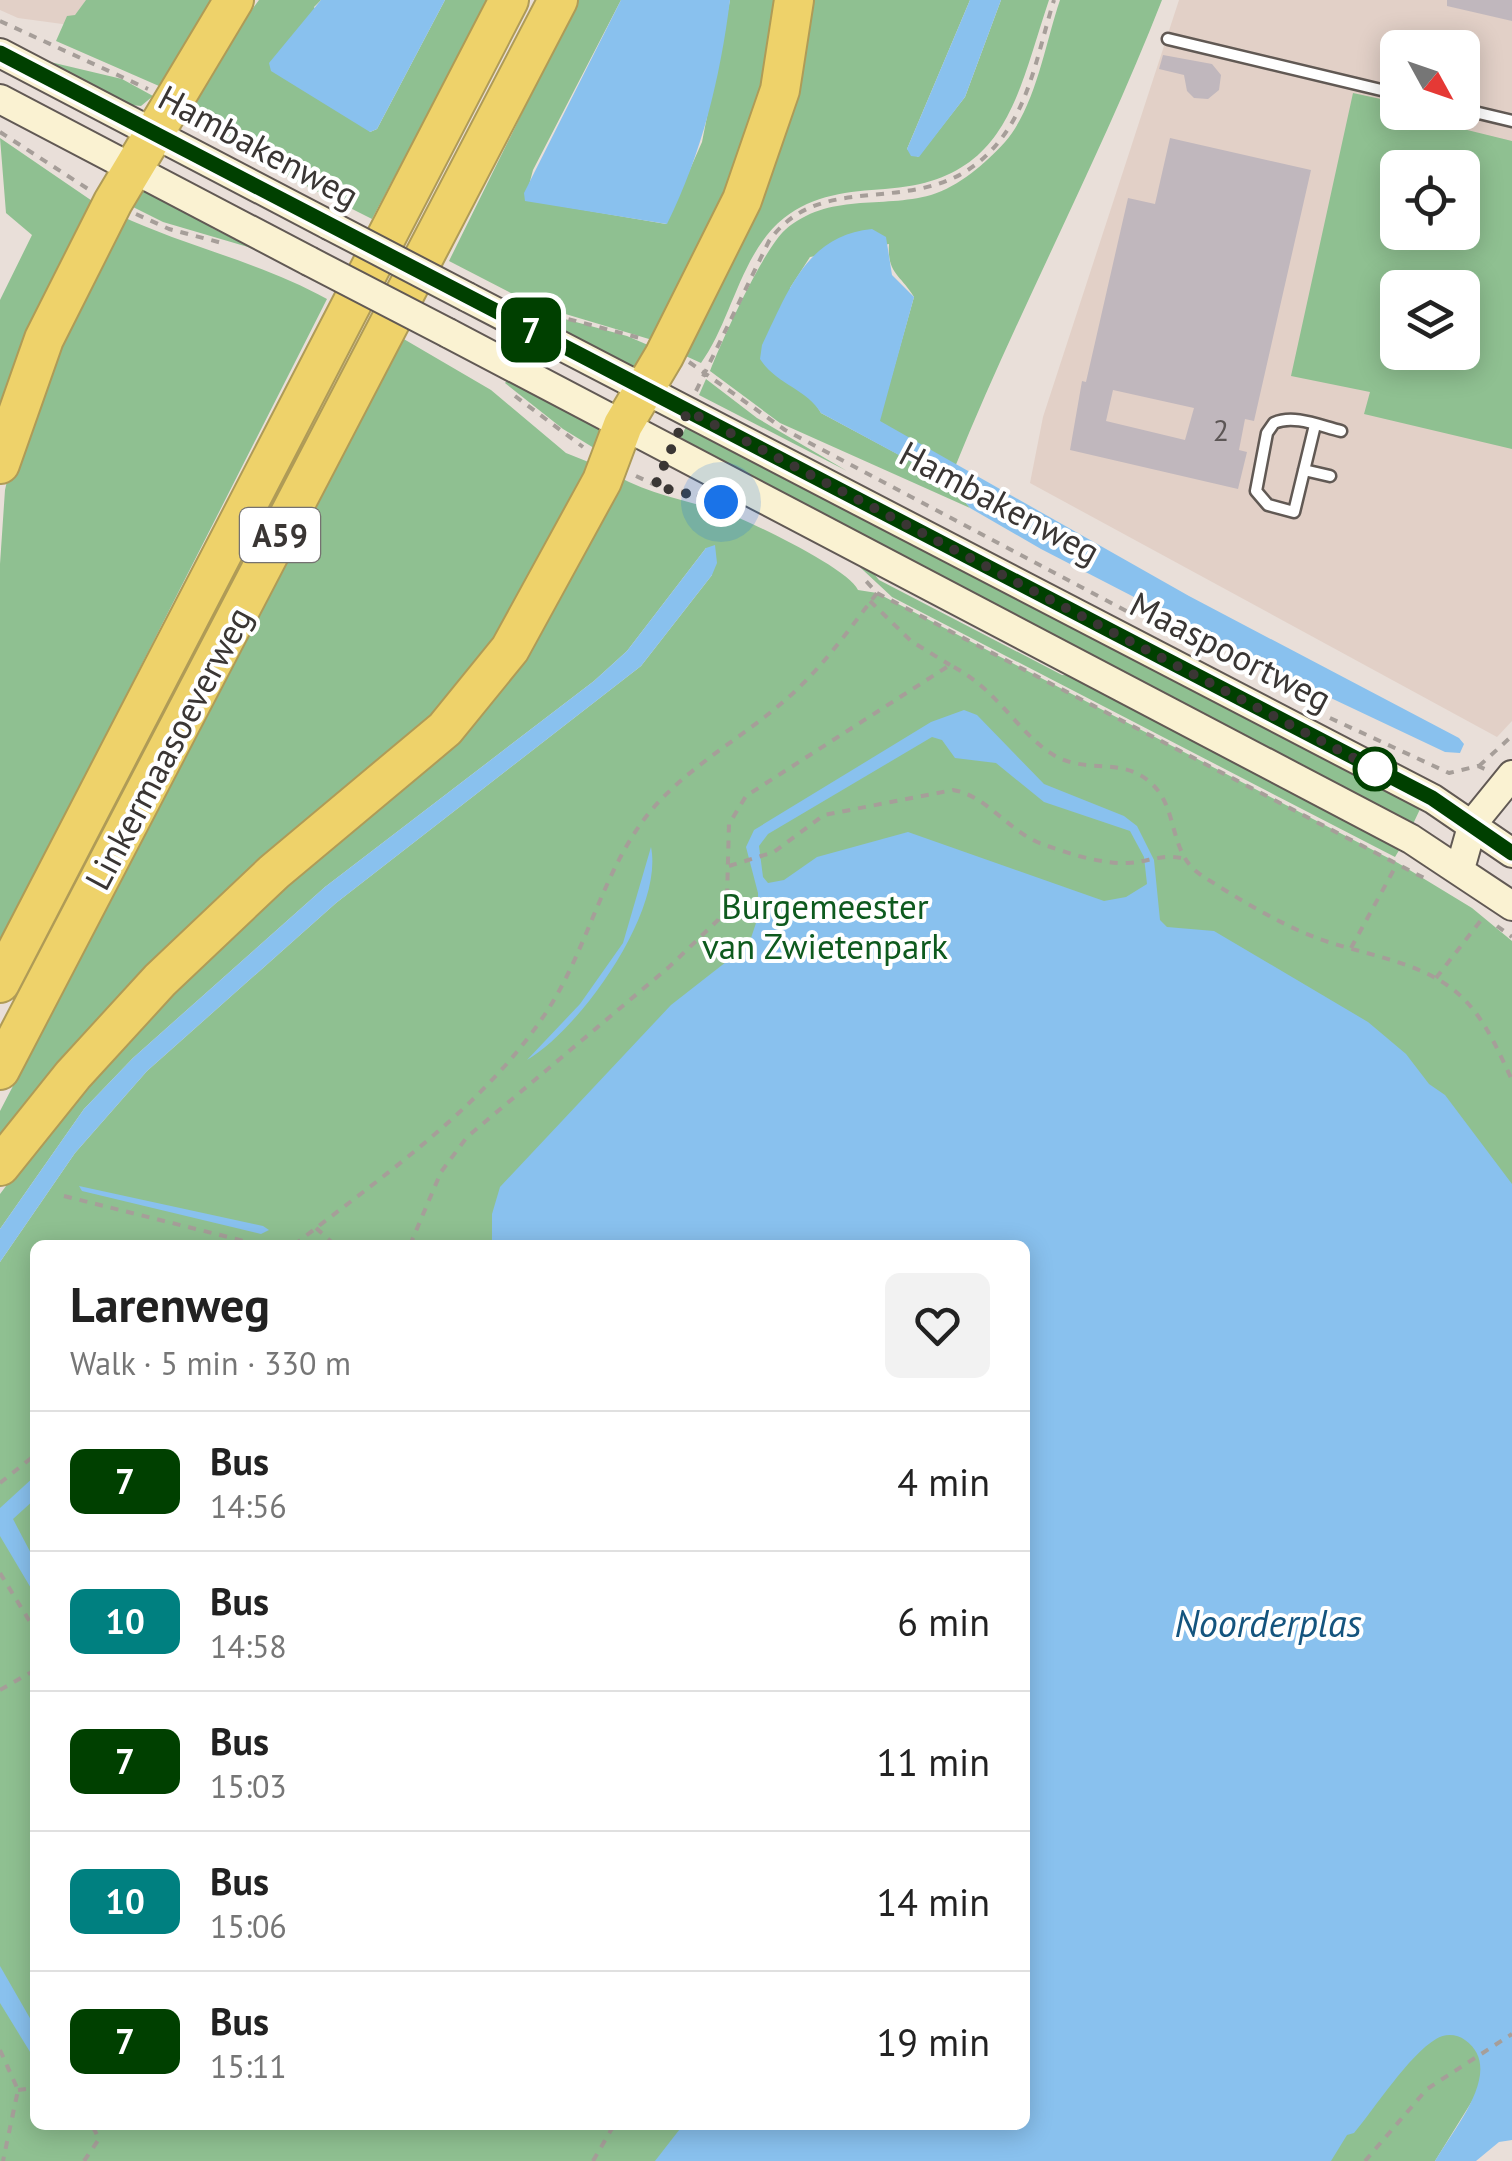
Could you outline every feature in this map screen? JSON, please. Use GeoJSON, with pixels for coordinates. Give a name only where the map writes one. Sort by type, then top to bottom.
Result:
{"type":"FeatureCollection","features":[{"type":"Feature","properties":{"kind":"highway"},"geometry":{"type":"LineString","coordinates":[[0,464],[44,338],[113,202],[234,0]]}},
{"type":"Feature","properties":{"kind":"highway","name":"Linkermaasoeverweg"},"geometry":{"type":"LineString","coordinates":[[0,983],[510,0]]}},
{"type":"Feature","properties":{"kind":"highway","name":"Linkermaasoeverweg"},"geometry":{"type":"LineString","coordinates":[[0,1070],[558,0]]}},
{"type":"Feature","properties":{"kind":"highway"},"geometry":{"type":"LineString","coordinates":[[0,1166],[73,1075],[192,948],[274,872],[423,750],[468,704],[528,620],[610,462],[624,424],[667,350],[760,156],[780,90],[794,0]]}},
{"type":"Feature","properties":{"kind":"main road","name":"Hambakenweg"},"geometry":{"type":"LineString","coordinates":[[0,53],[643,388]]}},
{"type":"Feature","properties":{"kind":"main road"},"geometry":{"type":"LineString","coordinates":[[0,100],[624,424],[1460,869],[1512,906]]}},
{"type":"Feature","properties":{"kind":"main road","name":"Maaspoortweg"},"geometry":{"type":"LineString","coordinates":[[643,388],[1508,840]]}},
{"type":"Feature","properties":{"kind":"main road"},"geometry":{"type":"LineString","coordinates":[[1460,869],[1473,823],[1502,775]]}},
{"type":"Feature","properties":{"kind":"main road"},"geometry":{"type":"LineString","coordinates":[[1460,869],[1508,840]]}},
{"type":"Feature","properties":{"kind":"lane"},"geometry":{"type":"LineString","coordinates":[[1168,39],[1380,90]]}},
{"type":"Feature","properties":{"kind":"lane"},"geometry":{"type":"LineString","coordinates":[[1480,113],[1512,121]]}},
{"type":"Feature","properties":{"kind":"lane"},"geometry":{"type":"LineString","coordinates":[[1315,425],[1294,512],[1260,500],[1256,480],[1267,433],[1274,422],[1285,418],[1315,425],[1341,432]]}},
{"type":"Feature","properties":{"kind":"lane"},"geometry":{"type":"LineString","coordinates":[[1304,470],[1330,476]]}},
{"type":"Feature","properties":{"kind":"path"},"geometry":{"type":"LineString","coordinates":[[688,411],[770,241],[786,224],[838,199],[937,188],[965,172],[995,144],[1014,118],[1054,0]]}},
{"type":"Feature","properties":{"kind":"path"},"geometry":{"type":"LineString","coordinates":[[0,132],[113,202],[169,229],[227,244]]}},
{"type":"Feature","properties":{"kind":"path","name":"Hambakenweg"},"geometry":{"type":"LineString","coordinates":[[542,311],[638,336],[667,350],[704,371],[786,430],[1139,618]]}},
{"type":"Feature","properties":{"kind":"path"},"geometry":{"type":"LineString","coordinates":[[504,387],[563,435],[655,486],[721,502]]}},
{"type":"Feature","properties":{"kind":"path"},"geometry":{"type":"LineString","coordinates":[[655,486],[670,449]]}},
{"type":"Feature","properties":{"kind":"path"},"geometry":{"type":"LineString","coordinates":[[857,571],[876,593],[1432,883]]}},
{"type":"Feature","properties":{"kind":"path"},"geometry":{"type":"LineString","coordinates":[[300,1240],[451,1118],[508,1064],[552,1004],[630,840],[647,816],[671,788],[810,678],[876,593]]}},
{"type":"Feature","properties":{"kind":"path"},"geometry":{"type":"LineString","coordinates":[[870,601],[911,641],[995,694],[1058,757],[1116,764],[1150,782],[1162,795],[1184,859],[1200,874],[1299,930],[1436,978],[1475,1012],[1512,1080]]}},
{"type":"Feature","properties":{"kind":"path"},"geometry":{"type":"LineString","coordinates":[[412,1240],[441,1172],[467,1137],[707,932],[726,903],[729,824],[746,796],[950,665]]}},
{"type":"Feature","properties":{"kind":"path"},"geometry":{"type":"LineString","coordinates":[[1325,716],[1449,773],[1478,766],[1512,736]]}},
{"type":"Feature","properties":{"kind":"path"},"geometry":{"type":"LineString","coordinates":[[1478,766],[1502,775]]}},
{"type":"Feature","properties":{"kind":"path"},"geometry":{"type":"LineString","coordinates":[[730,866],[761,859],[824,815],[953,790],[968,794],[1027,839],[1098,860],[1141,861],[1158,856],[1184,859]]}},
{"type":"Feature","properties":{"kind":"path"},"geometry":{"type":"LineString","coordinates":[[1351,948],[1398,863]]}},
{"type":"Feature","properties":{"kind":"path"},"geometry":{"type":"LineString","coordinates":[[1436,978],[1484,916],[1477,912]]}},
{"type":"Feature","properties":{"kind":"path"},"geometry":{"type":"LineString","coordinates":[[64,1196],[240,1240]]}},
{"type":"Feature","properties":{"kind":"path"},"geometry":{"type":"LineString","coordinates":[[316,1228],[329,1240]]}},
{"type":"Feature","properties":{"kind":"path"},"geometry":{"type":"LineString","coordinates":[[0,1483],[30,1459]]}},
{"type":"Feature","properties":{"kind":"path"},"geometry":{"type":"LineString","coordinates":[[0,1573],[30,1622]]}},
{"type":"Feature","properties":{"kind":"path"},"geometry":{"type":"LineString","coordinates":[[0,1690],[30,1673]]}},
{"type":"Feature","properties":{"kind":"path"},"geometry":{"type":"LineString","coordinates":[[1364,2161],[1427,2089],[1512,2034]]}},
{"type":"Feature","properties":{"kind":"path"},"geometry":{"type":"LineString","coordinates":[[0,2050],[18,2090],[3,2161]]}},
{"type":"Feature","properties":{"kind":"path"},"geometry":{"type":"LineString","coordinates":[[18,2090],[30,2089]]}},
{"type":"Feature","properties":{"kind":"path"},"geometry":{"type":"LineString","coordinates":[[84,2161],[99,2139],[94,2130]]}},
{"type":"Feature","properties":{"kind":"path"},"geometry":{"type":"LineString","coordinates":[[593,2161],[611,2130]]}},
{"type":"Feature","properties":{"kind":"shaded area"},"geometry":{"type":"Polygon","coordinates":[[[0,0],[124,0],[92,28],[18,18],[0,10],[0,0]]]}},
{"type":"Feature","properties":{"kind":"shaded area"},"geometry":{"type":"Polygon","coordinates":[[[1179,0],[1512,0],[1512,721],[1497,737],[1030,483],[1043,417],[1179,0]]]}},
{"type":"Feature","properties":{"kind":"green space"},"geometry":{"type":"Polygon","coordinates":[[[86,0],[214,0],[159,86],[56,41],[67,16],[75,15],[86,0]]]}},
{"type":"Feature","properties":{"kind":"green space"},"geometry":{"type":"Polygon","coordinates":[[[259,0],[321,0],[314,7],[370,132],[377,129],[445,0],[488,0],[372,219],[251,158],[191,105],[213,63],[259,0]]]}},
{"type":"Feature","properties":{"kind":"green space"},"geometry":{"type":"Polygon","coordinates":[[[578,0],[621,0],[533,170],[525,200],[666,224],[702,142],[730,0],[780,0],[756,136],[659,342],[532,304],[449,261],[578,0]]]}},
{"type":"Feature","properties":{"kind":"green space"},"geometry":{"type":"Polygon","coordinates":[[[808,0],[970,0],[907,149],[918,157],[965,97],[1001,0],[1049,0],[1015,101],[982,152],[957,170],[926,183],[832,196],[807,204],[784,218],[757,249],[701,363],[677,352],[808,0]]]}},
{"type":"Feature","properties":{"kind":"green space"},"geometry":{"type":"Polygon","coordinates":[[[1060,0],[1162,0],[955,467],[879,421],[914,297],[893,268],[889,244],[810,257],[790,288],[810,395],[821,413],[948,481],[970,508],[780,423],[710,371],[755,275],[785,230],[819,210],[912,199],[941,191],[971,173],[1005,142],[1032,93],[1060,0]]]}},
{"type":"Feature","properties":{"kind":"green space"},"geometry":{"type":"Polygon","coordinates":[[[46,61],[122,79],[153,96],[141,106],[131,105],[46,61]]]}},
{"type":"Feature","properties":{"kind":"green space"},"geometry":{"type":"Polygon","coordinates":[[[1353,93],[1380,99],[1380,130],[1467,130],[1512,141],[1512,449],[1364,414],[1370,392],[1291,376],[1353,93]]]}},
{"type":"Feature","properties":{"kind":"green space"},"geometry":{"type":"Polygon","coordinates":[[[0,138],[101,207],[0,413],[0,300],[32,235],[6,213],[0,138]]]}},
{"type":"Feature","properties":{"kind":"green space"},"geometry":{"type":"Polygon","coordinates":[[[140,184],[214,222],[212,228],[312,277],[248,247],[163,222],[125,203],[140,184]]]}},
{"type":"Feature","properties":{"kind":"green space"},"geometry":{"type":"Polygon","coordinates":[[[119,215],[276,275],[327,299],[0,944],[0,564],[5,490],[20,422],[119,215]]]}},
{"type":"Feature","properties":{"kind":"green space"},"geometry":{"type":"Polygon","coordinates":[[[510,304],[627,336],[655,348],[637,372],[510,304]]]}},
{"type":"Feature","properties":{"kind":"green space"},"geometry":{"type":"Polygon","coordinates":[[[402,338],[491,390],[566,453],[596,465],[470,685],[0,1156],[0,1111],[402,338]]]}},
{"type":"Feature","properties":{"kind":"green space"},"geometry":{"type":"Polygon","coordinates":[[[511,376],[610,429],[602,453],[563,429],[505,383],[511,376]]]}},
{"type":"Feature","properties":{"kind":"green space"},"geometry":{"type":"Polygon","coordinates":[[[706,379],[757,418],[847,471],[699,395],[706,379]]]}},
{"type":"Feature","properties":{"kind":"green space"},"geometry":{"type":"Polygon","coordinates":[[[688,422],[1422,805],[1413,824],[679,442],[688,422]]]}},
{"type":"Feature","properties":{"kind":"green space","name":"Burgemeester van Zwietenpark"},"geometry":{"type":"Polygon","coordinates":[[[617,476],[657,493],[726,513],[777,536],[837,570],[858,590],[877,593],[1398,863],[1472,908],[1512,941],[1512,2039],[1482,2062],[1482,2085],[1435,2161],[0,2161],[0,1262],[75,1153],[147,1071],[336,903],[641,666],[712,575],[706,548],[627,651],[594,681],[325,887],[133,1058],[84,1109],[0,1229],[0,1194],[85,1081],[147,1007],[365,815],[617,476]]]}},
{"type":"Feature","properties":{"kind":"green space"},"geometry":{"type":"Polygon","coordinates":[[[849,557],[863,560],[879,580],[1062,675],[1086,676],[1404,842],[1395,857],[892,597],[849,557]]]}},
{"type":"Feature","properties":{"kind":"water"},"geometry":{"type":"Polygon","coordinates":[[[321,0],[445,0],[377,129],[370,132],[271,71],[269,63],[321,0]]]}},
{"type":"Feature","properties":{"kind":"water"},"geometry":{"type":"Polygon","coordinates":[[[621,0],[730,0],[708,115],[667,224],[525,201],[524,193],[621,0]]]}},
{"type":"Feature","properties":{"kind":"water"},"geometry":{"type":"Polygon","coordinates":[[[970,0],[1001,0],[965,97],[919,157],[911,156],[907,149],[970,0]]]}},
{"type":"Feature","properties":{"kind":"water"},"geometry":{"type":"Polygon","coordinates":[[[872,229],[886,237],[892,275],[914,297],[880,421],[1189,596],[1459,738],[1464,744],[1460,753],[1445,752],[1316,691],[1041,549],[970,508],[947,481],[821,413],[808,398],[774,375],[760,359],[762,345],[790,287],[830,242],[872,229]]]}},
{"type":"Feature","properties":{"kind":"water"},"geometry":{"type":"Polygon","coordinates":[[[715,545],[717,563],[712,575],[641,666],[336,903],[147,1071],[75,1153],[0,1262],[0,1229],[84,1109],[133,1058],[325,887],[594,681],[627,651],[706,548],[715,545]]]}},
{"type":"Feature","properties":{"kind":"water","name":"Noorderplas"},"geometry":{"type":"Polygon","coordinates":[[[964,710],[977,715],[1044,784],[1124,816],[1137,826],[1154,860],[1160,920],[1167,927],[1214,931],[1368,1022],[1406,1054],[1429,1084],[1445,1095],[1512,1184],[1512,2140],[1499,2142],[1476,2161],[1435,2161],[1464,2116],[1479,2082],[1476,2052],[1465,2040],[1451,2035],[1436,2039],[1415,2057],[1354,2133],[1347,2135],[1331,2161],[655,2161],[679,2130],[1030,2130],[1030,1240],[492,1240],[492,1214],[500,1187],[671,1005],[749,944],[758,917],[758,893],[746,847],[754,830],[931,722],[964,710]],[[932,737],[768,834],[759,846],[763,877],[768,883],[784,880],[817,857],[908,832],[1104,901],[1126,897],[1147,884],[1144,857],[1130,831],[1044,802],[996,763],[955,758],[942,740],[932,737]]]}},
{"type":"Feature","properties":{"kind":"water"},"geometry":{"type":"Polygon","coordinates":[[[651,847],[652,873],[645,903],[614,965],[571,1022],[527,1060],[580,1004],[623,943],[651,847]]]}},
{"type":"Feature","properties":{"kind":"water"},"geometry":{"type":"Polygon","coordinates":[[[79,1186],[269,1230],[261,1234],[82,1191],[79,1186]]]}},
{"type":"Feature","properties":{"kind":"water"},"geometry":{"type":"Polygon","coordinates":[[[30,1481],[30,1504],[13,1519],[30,1551],[30,1587],[0,1536],[0,1508],[30,1481]]]}},
{"type":"Feature","properties":{"kind":"water"},"geometry":{"type":"Polygon","coordinates":[[[0,1966],[30,2018],[30,2052],[0,2003],[0,1966]]]}},
{"type":"Feature","properties":{"kind":"building"},"geometry":{"type":"Polygon","coordinates":[[[1447,0],[1512,0],[1512,21],[1447,6],[1447,0]]]}},
{"type":"Feature","properties":{"kind":"building"},"geometry":{"type":"Polygon","coordinates":[[[1163,55],[1212,64],[1221,75],[1219,90],[1208,99],[1194,98],[1187,91],[1184,75],[1159,69],[1163,55]]]}},
{"type":"Feature","properties":{"kind":"building"},"geometry":{"type":"Polygon","coordinates":[[[1170,138],[1311,170],[1254,421],[1245,419],[1239,450],[1247,452],[1238,489],[1070,450],[1082,381],[1086,382],[1128,198],[1155,204],[1170,138]],[[1113,390],[1106,421],[1185,440],[1194,408],[1113,390]]]}},
{"type":"Feature","properties":{"kind":"bus line","name":"7"},"geometry":{"type":"LineString","coordinates":[[0,53],[1432,798],[1512,853]]}},
{"type":"Feature","properties":{"kind":"route"},"geometry":{"type":"LineString","coordinates":[[721,502],[655,486],[688,411],[1375,769]]}}]}
